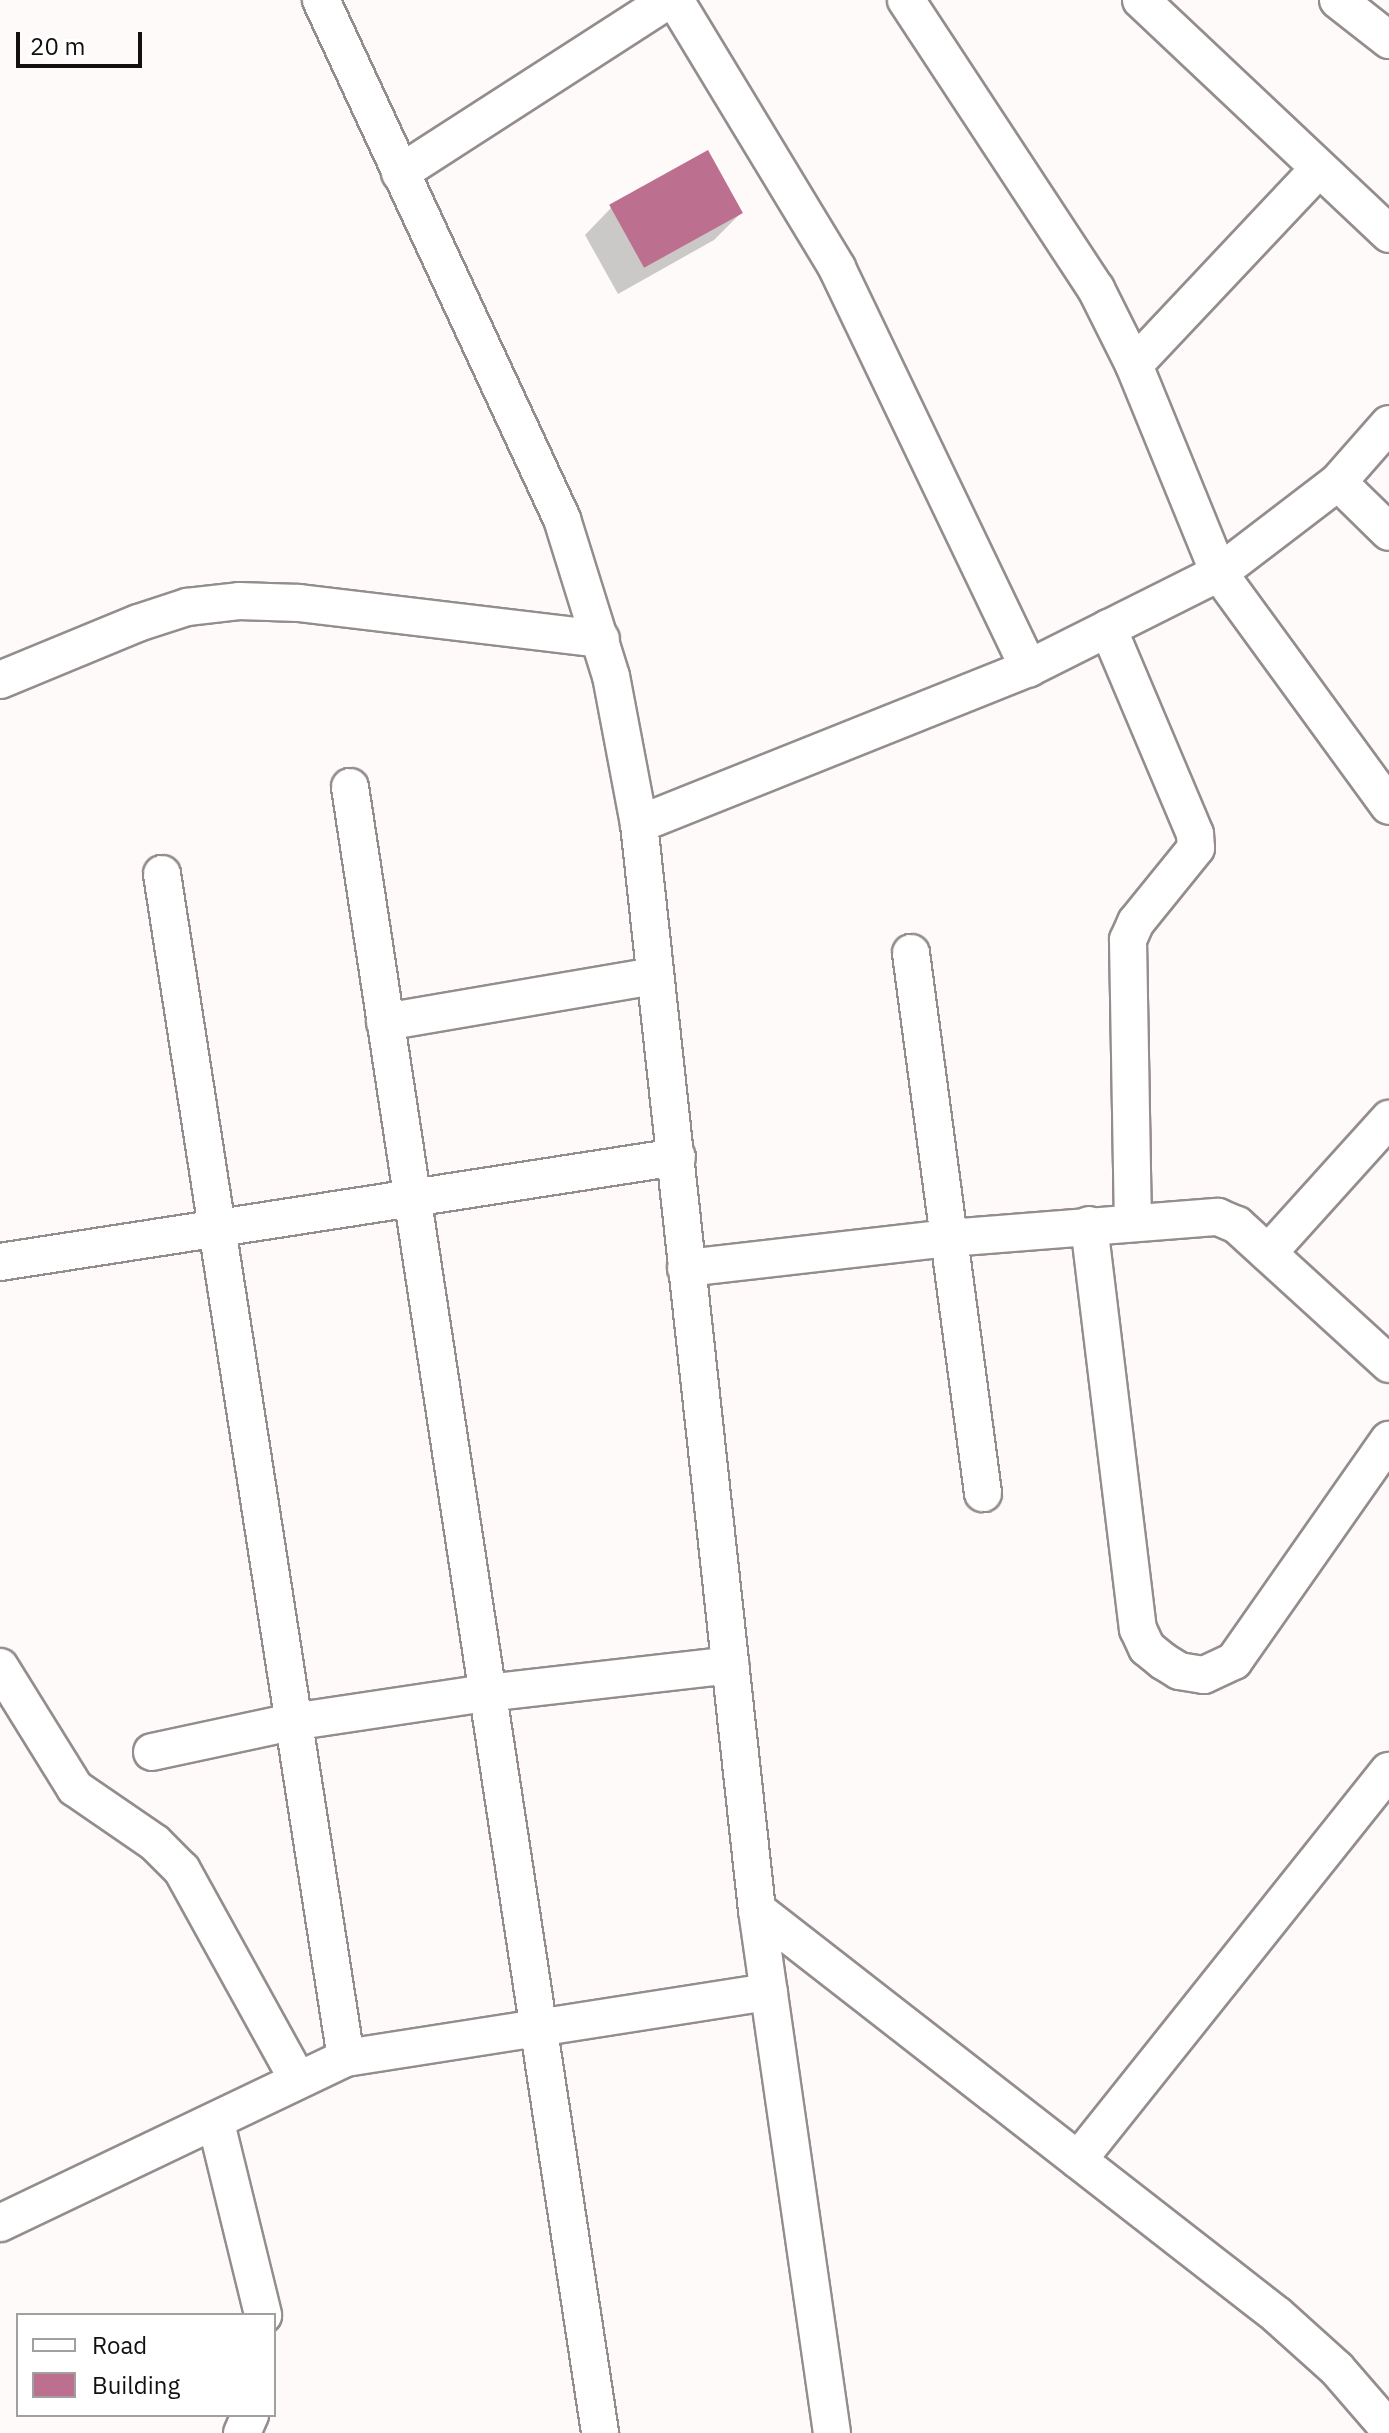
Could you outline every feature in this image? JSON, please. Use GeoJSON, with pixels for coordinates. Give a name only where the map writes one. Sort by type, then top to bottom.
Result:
{"type":"FeatureCollection","features":[{"type":"Feature","properties":{"kind":"street"},"geometry":{"type":"LineString","coordinates":[[321,0],[562,519],[601,639],[639,824],[757,1910],[832,2433]]}},
{"type":"Feature","properties":{"kind":"street"},"geometry":{"type":"LineString","coordinates":[[400,173],[668,0]]}},
{"type":"Feature","properties":{"kind":"street"},"geometry":{"type":"LineString","coordinates":[[675,0],[837,268],[1029,668]]}},
{"type":"Feature","properties":{"kind":"street"},"geometry":{"type":"LineString","coordinates":[[906,0],[1081,265],[1134,365],[1219,573],[1389,806]]}},
{"type":"Feature","properties":{"kind":"street"},"geometry":{"type":"LineString","coordinates":[[1141,0],[1389,234]]}},
{"type":"Feature","properties":{"kind":"street"},"geometry":{"type":"LineString","coordinates":[[1338,0],[1389,40]]}},
{"type":"Feature","properties":{"kind":"street"},"geometry":{"type":"LineString","coordinates":[[1134,365],[1318,170]]}},
{"type":"Feature","properties":{"kind":"street"},"geometry":{"type":"LineString","coordinates":[[639,824],[1029,668],[1219,573],[1338,482],[1389,424]]}},
{"type":"Feature","properties":{"kind":"street"},"geometry":{"type":"LineString","coordinates":[[1338,482],[1389,532]]}},
{"type":"Feature","properties":{"kind":"street"},"geometry":{"type":"LineString","coordinates":[[0,680],[138,623],[187,607],[239,601],[299,603],[601,639]]}},
{"type":"Feature","properties":{"kind":"street"},"geometry":{"type":"LineString","coordinates":[[1108,628],[1195,834],[1196,848],[1136,922],[1128,940],[1133,1221]]}},
{"type":"Feature","properties":{"kind":"street"},"geometry":{"type":"LineString","coordinates":[[350,787],[600,2433]]}},
{"type":"Feature","properties":{"kind":"street"},"geometry":{"type":"LineString","coordinates":[[162,874],[220,1229],[292,1722],[346,2058]]}},
{"type":"Feature","properties":{"kind":"street"},"geometry":{"type":"LineString","coordinates":[[911,953],[983,1493]]}},
{"type":"Feature","properties":{"kind":"street"},"geometry":{"type":"LineString","coordinates":[[385,1022],[655,976]]}},
{"type":"Feature","properties":{"kind":"street"},"geometry":{"type":"LineString","coordinates":[[1268,1253],[1389,1119]]}},
{"type":"Feature","properties":{"kind":"street"},"geometry":{"type":"LineString","coordinates":[[0,1262],[411,1201],[677,1157]]}},
{"type":"Feature","properties":{"kind":"street"},"geometry":{"type":"LineString","coordinates":[[686,1268],[949,1238],[1133,1221],[1218,1217],[1237,1225],[1389,1364]]}},
{"type":"Feature","properties":{"kind":"street"},"geometry":{"type":"LineString","coordinates":[[1089,1225],[1138,1629],[1147,1648],[1163,1661],[1179,1671],[1204,1675],[1234,1661],[1389,1440]]}},
{"type":"Feature","properties":{"kind":"street"},"geometry":{"type":"LineString","coordinates":[[152,1752],[292,1722],[486,1693],[730,1665]]}},
{"type":"Feature","properties":{"kind":"street"},"geometry":{"type":"LineString","coordinates":[[0,1667],[75,1788],[155,1843],[182,1870],[297,2078]]}},
{"type":"Feature","properties":{"kind":"street"},"geometry":{"type":"LineString","coordinates":[[1078,2160],[1389,1771]]}},
{"type":"Feature","properties":{"kind":"street"},"geometry":{"type":"LineString","coordinates":[[757,1910],[1277,2315],[1337,2369],[1389,2429]]}},
{"type":"Feature","properties":{"kind":"street"},"geometry":{"type":"LineString","coordinates":[[0,2223],[216,2123],[297,2078],[346,2058],[769,1992]]}},
{"type":"Feature","properties":{"kind":"street"},"geometry":{"type":"LineString","coordinates":[[216,2123],[263,2313]]}},
{"type":"Feature","properties":{"kind":"building"},"geometry":{"type":"Polygon","coordinates":[[[708,150],[743,213],[644,268],[609,205],[708,150]]]}}]}
